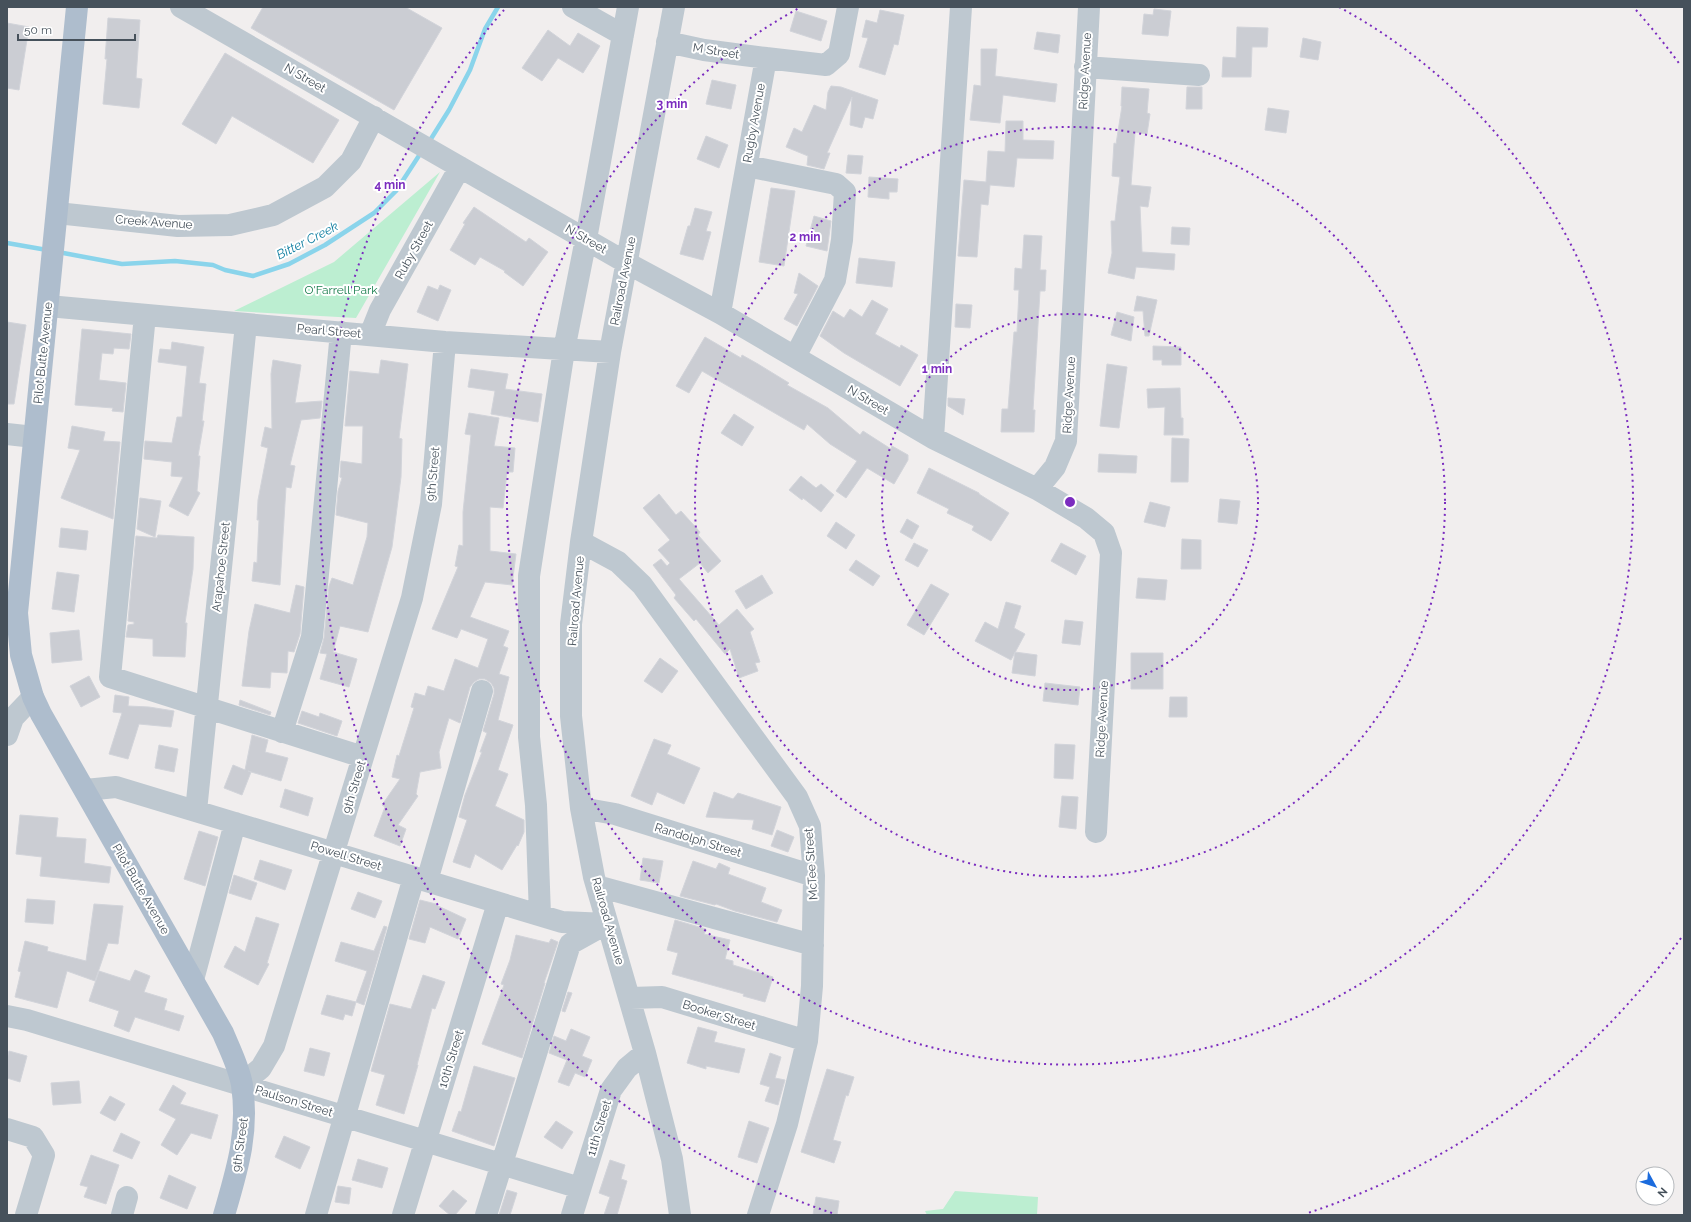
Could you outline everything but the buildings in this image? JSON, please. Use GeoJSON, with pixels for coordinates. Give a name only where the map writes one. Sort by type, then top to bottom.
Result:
{"type":"FeatureCollection","features":[{"type":"Feature","properties":{"kind":"main road","name":"Pilot Butte Avenue"},"geometry":{"type":"LineString","coordinates":[[77,7],[17,613],[21,655],[33,697],[41,714],[223,1033],[242,1084]]}},
{"type":"Feature","properties":{"kind":"main road","name":"9th Street"},"geometry":{"type":"LineString","coordinates":[[224,1215],[238,1169],[245,1124],[242,1084]]}},
{"type":"Feature","properties":{"kind":"street","name":"N Street"},"geometry":{"type":"LineString","coordinates":[[181,7],[627,263],[720,313],[933,438],[1037,489]]}},
{"type":"Feature","properties":{"kind":"street"},"geometry":{"type":"LineString","coordinates":[[573,7],[623,35]]}},
{"type":"Feature","properties":{"kind":"street"},"geometry":{"type":"LineString","coordinates":[[540,914],[536,805],[529,737],[529,576],[564,350],[586,239],[628,7]]}},
{"type":"Feature","properties":{"kind":"street","name":"Railroad Avenue"},"geometry":{"type":"LineString","coordinates":[[674,7],[610,352],[581,542],[571,624],[571,716],[581,808],[597,886],[607,924],[631,998],[672,1159],[680,1215]]}},
{"type":"Feature","properties":{"kind":"street"},"geometry":{"type":"LineString","coordinates":[[766,58],[826,65],[839,54],[848,7]]}},
{"type":"Feature","properties":{"kind":"street"},"geometry":{"type":"LineString","coordinates":[[933,438],[961,7]]}},
{"type":"Feature","properties":{"kind":"street","name":"Ridge Avenue"},"geometry":{"type":"LineString","coordinates":[[1089,7],[1066,441],[1055,467],[1037,489],[1086,518],[1104,533],[1111,553],[1096,832]]}},
{"type":"Feature","properties":{"kind":"street","name":"M Street"},"geometry":{"type":"LineString","coordinates":[[667,42],[704,50],[766,58]]}},
{"type":"Feature","properties":{"kind":"street","name":"Rugby Avenue"},"geometry":{"type":"LineString","coordinates":[[720,313],[766,58]]}},
{"type":"Feature","properties":{"kind":"street"},"geometry":{"type":"LineString","coordinates":[[1085,67],[1199,75]]}},
{"type":"Feature","properties":{"kind":"street","name":"Creek Avenue"},"geometry":{"type":"LineString","coordinates":[[57,216],[178,226],[230,225],[273,216],[325,187],[351,161],[380,121]]}},
{"type":"Feature","properties":{"kind":"street","name":"Ruby Street"},"geometry":{"type":"LineString","coordinates":[[370,335],[380,310],[455,164]]}},
{"type":"Feature","properties":{"kind":"street"},"geometry":{"type":"LineString","coordinates":[[746,166],[836,184],[845,192],[842,240],[835,280],[795,356]]}},
{"type":"Feature","properties":{"kind":"street","name":"Pearl Street"},"geometry":{"type":"LineString","coordinates":[[49,298],[145,315],[445,342],[610,352]]}},
{"type":"Feature","properties":{"kind":"street"},"geometry":{"type":"LineString","coordinates":[[145,315],[110,676],[207,709],[363,758]]}},
{"type":"Feature","properties":{"kind":"street","name":"Arapahoe Street"},"geometry":{"type":"LineString","coordinates":[[196,811],[246,324]]}},
{"type":"Feature","properties":{"kind":"street"},"geometry":{"type":"LineString","coordinates":[[282,732],[312,637],[341,332]]}},
{"type":"Feature","properties":{"kind":"street","name":"9th Street"},"geometry":{"type":"LineString","coordinates":[[242,1084],[261,1068],[274,1046],[412,598],[431,504],[445,342]]}},
{"type":"Feature","properties":{"kind":"street"},"geometry":{"type":"LineString","coordinates":[[7,434],[34,437]]}},
{"type":"Feature","properties":{"kind":"street","name":"McTee Street"},"geometry":{"type":"LineString","coordinates":[[581,542],[618,562],[642,585],[797,797],[810,826],[814,876],[812,986],[807,1042],[787,1124],[758,1215]]}},
{"type":"Feature","properties":{"kind":"street"},"geometry":{"type":"LineString","coordinates":[[316,1215],[345,1117],[482,691]]}},
{"type":"Feature","properties":{"kind":"street"},"geometry":{"type":"LineString","coordinates":[[7,735],[13,718],[33,697]]}},
{"type":"Feature","properties":{"kind":"street","name":"Powell Street"},"geometry":{"type":"LineString","coordinates":[[85,790],[116,787],[498,903],[540,914],[562,922],[607,924]]}},
{"type":"Feature","properties":{"kind":"street","name":"Randolph Street"},"geometry":{"type":"LineString","coordinates":[[581,808],[615,814],[814,876]]}},
{"type":"Feature","properties":{"kind":"street"},"geometry":{"type":"LineString","coordinates":[[193,980],[235,823]]}},
{"type":"Feature","properties":{"kind":"street"},"geometry":{"type":"LineString","coordinates":[[597,886],[813,945]]}},
{"type":"Feature","properties":{"kind":"street","name":"10th Street"},"geometry":{"type":"LineString","coordinates":[[404,1215],[498,903]]}},
{"type":"Feature","properties":{"kind":"street"},"geometry":{"type":"LineString","coordinates":[[486,1215],[570,944],[607,924]]}},
{"type":"Feature","properties":{"kind":"street","name":"Booker Street"},"geometry":{"type":"LineString","coordinates":[[631,998],[662,997],[807,1042]]}},
{"type":"Feature","properties":{"kind":"street","name":"Paulson Street"},"geometry":{"type":"LineString","coordinates":[[7,1016],[27,1020],[242,1084],[426,1142],[580,1188]]}},
{"type":"Feature","properties":{"kind":"street","name":"11th Street"},"geometry":{"type":"LineString","coordinates":[[572,1215],[611,1090],[627,1068],[645,1053]]}},
{"type":"Feature","properties":{"kind":"street"},"geometry":{"type":"LineString","coordinates":[[7,1129],[33,1137],[44,1155],[26,1215]]}},
{"type":"Feature","properties":{"kind":"green space","name":"O'Farrell Park"},"geometry":{"type":"Polygon","coordinates":[[[440,172],[356,318],[234,311],[334,262],[440,172]]]}},
{"type":"Feature","properties":{"kind":"green space"},"geometry":{"type":"Polygon","coordinates":[[[955,1191],[1038,1197],[1037,1215],[927,1215],[925,1211],[943,1209],[955,1191]]]}},
{"type":"Feature","properties":{"kind":"waterway","name":"Bitter Creek"},"geometry":{"type":"LineString","coordinates":[[429,142],[449,110],[470,70],[485,29],[498,7]]}},
{"type":"Feature","properties":{"kind":"waterway","name":"Bitter Creek"},"geometry":{"type":"LineString","coordinates":[[58,252],[122,264],[175,261],[213,265],[225,270],[253,276],[289,264],[325,245],[374,213],[396,191],[422,151]]}},
{"type":"Feature","properties":{"kind":"waterway","name":"Bitter Creek"},"geometry":{"type":"LineString","coordinates":[[7,243],[47,250]]}}]}
